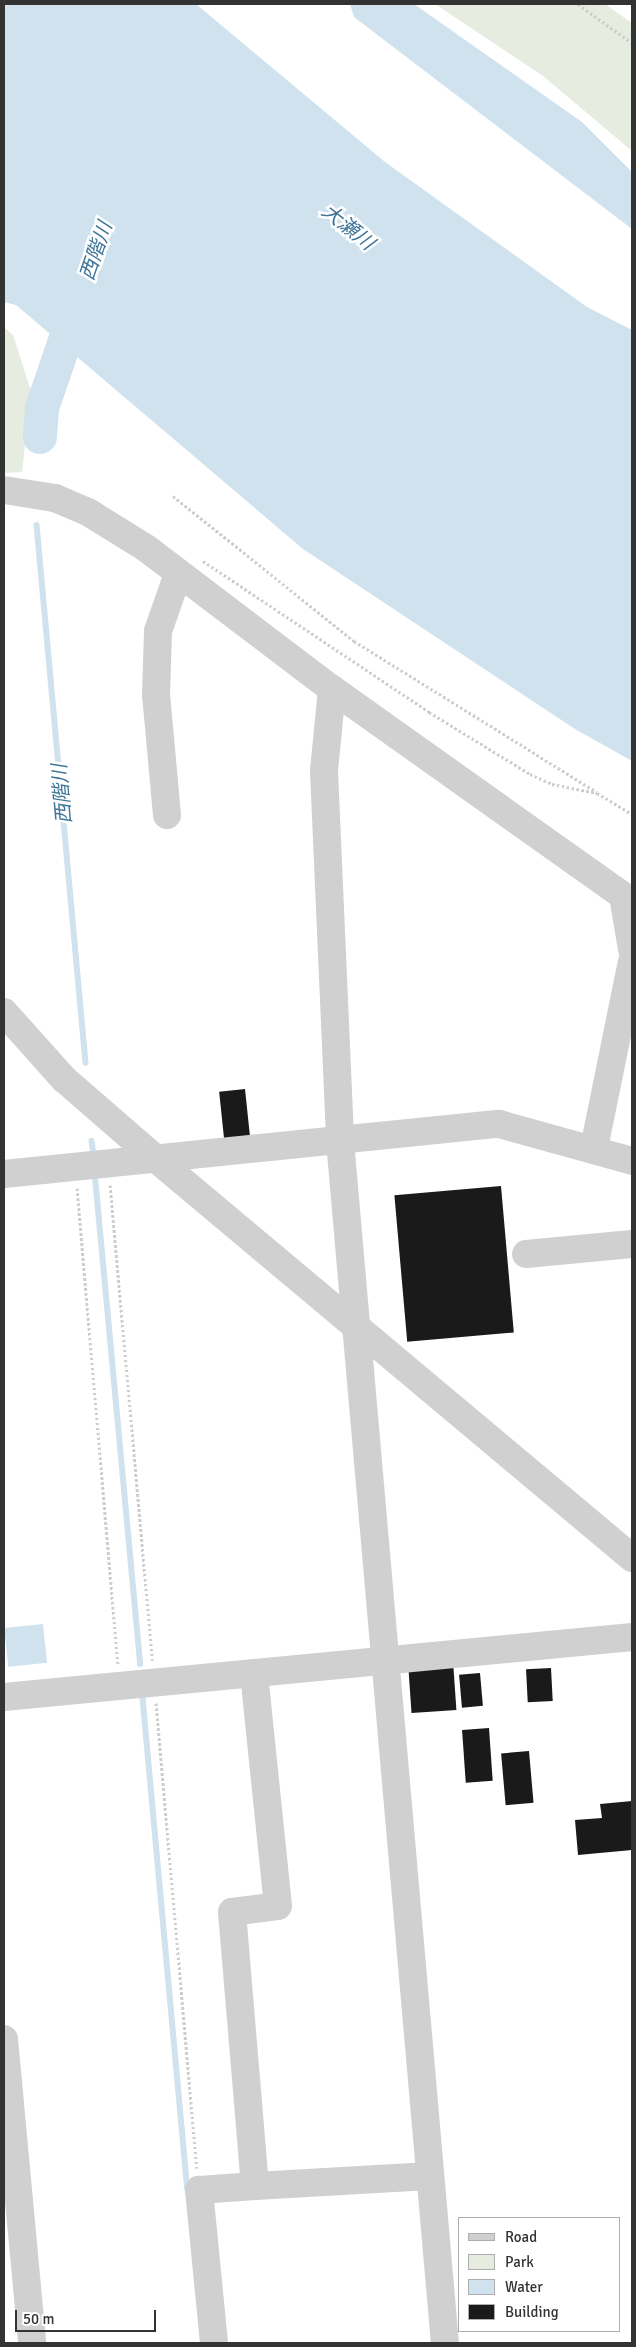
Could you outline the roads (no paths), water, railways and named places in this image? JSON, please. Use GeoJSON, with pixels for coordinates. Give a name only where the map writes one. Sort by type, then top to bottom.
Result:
{"type":"FeatureCollection","features":[{"type":"Feature","properties":{"kind":"street"},"geometry":{"type":"LineString","coordinates":[[4,490],[55,498],[88,512],[146,548],[332,689],[628,899],[632,949]]}},
{"type":"Feature","properties":{"kind":"street"},"geometry":{"type":"LineString","coordinates":[[167,815],[156,695],[158,631],[178,574]]}},
{"type":"Feature","properties":{"kind":"street"},"geometry":{"type":"LineString","coordinates":[[332,689],[324,771],[340,1141],[383,1661],[445,2343]]}},
{"type":"Feature","properties":{"kind":"street"},"geometry":{"type":"LineString","coordinates":[[594,1148],[623,1058],[632,962]]}},
{"type":"Feature","properties":{"kind":"street"},"geometry":{"type":"LineString","coordinates":[[4,1012],[64,1079],[155,1158],[632,1558]]}},
{"type":"Feature","properties":{"kind":"street"},"geometry":{"type":"LineString","coordinates":[[4,1174],[76,1169],[155,1158],[499,1124],[594,1148],[632,1161]]}},
{"type":"Feature","properties":{"kind":"street"},"geometry":{"type":"LineString","coordinates":[[526,1254],[632,1244]]}},
{"type":"Feature","properties":{"kind":"street"},"geometry":{"type":"LineString","coordinates":[[4,1697],[632,1637]]}},
{"type":"Feature","properties":{"kind":"street"},"geometry":{"type":"LineString","coordinates":[[254,1673],[278,1906],[232,1912],[255,2186]]}},
{"type":"Feature","properties":{"kind":"street"},"geometry":{"type":"LineString","coordinates":[[4,2038],[32,2343]]}},
{"type":"Feature","properties":{"kind":"street"},"geometry":{"type":"LineString","coordinates":[[214,2343],[199,2190],[430,2176]]}},
{"type":"Feature","properties":{"kind":"water","name":"大瀬川"},"geometry":{"type":"Polygon","coordinates":[[[4,4],[196,4],[385,162],[587,307],[632,330],[632,761],[575,729],[303,549],[16,305],[4,302],[4,4]]]}},
{"type":"Feature","properties":{"kind":"water"},"geometry":{"type":"Polygon","coordinates":[[[350,4],[414,4],[582,122],[632,172],[632,229],[354,17],[350,4]]]}},
{"type":"Feature","properties":{"kind":"water"},"geometry":{"type":"Polygon","coordinates":[[[43,1624],[47,1663],[8,1667],[4,1628],[43,1624]]]}},
{"type":"Feature","properties":{"kind":"waterway","name":"西階川"},"geometry":{"type":"LineString","coordinates":[[40,437],[42,408],[78,303]]}},
{"type":"Feature","properties":{"kind":"waterway","name":"西階川"},"geometry":{"type":"LineString","coordinates":[[37,525],[86,1063]]}},
{"type":"Feature","properties":{"kind":"waterway"},"geometry":{"type":"LineString","coordinates":[[92,1141],[94,1155]]}},
{"type":"Feature","properties":{"kind":"waterway"},"geometry":{"type":"LineString","coordinates":[[95,1172],[141,1664]]}},
{"type":"Feature","properties":{"kind":"waterway"},"geometry":{"type":"LineString","coordinates":[[143,1698],[188,2189]]}}]}
